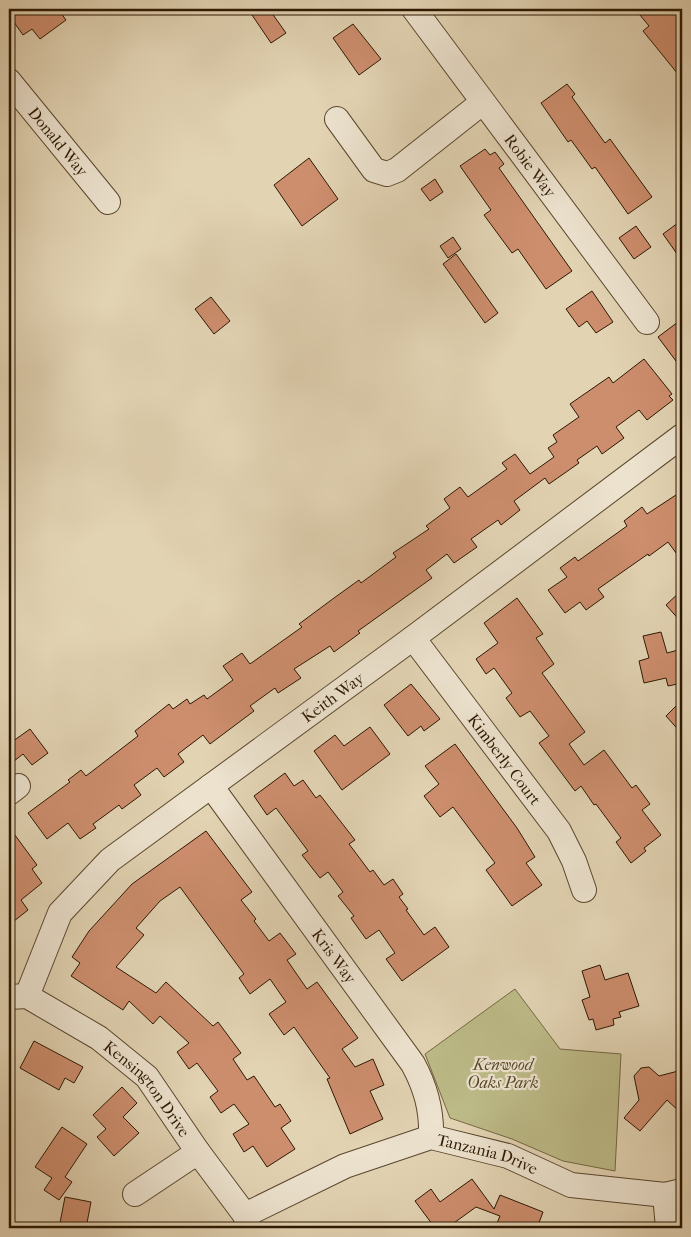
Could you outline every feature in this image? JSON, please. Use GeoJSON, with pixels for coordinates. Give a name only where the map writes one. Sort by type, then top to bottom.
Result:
{"type":"FeatureCollection","features":[{"type":"Feature","properties":{"kind":"street","name":"Robie Way"},"geometry":{"type":"LineString","coordinates":[[414,9],[648,322]]}},
{"type":"Feature","properties":{"kind":"street","name":"Donald Way"},"geometry":{"type":"LineString","coordinates":[[9,81],[108,202]]}},
{"type":"Feature","properties":{"kind":"street"},"geometry":{"type":"LineString","coordinates":[[337,119],[374,170],[387,174],[397,170],[483,102]]}},
{"type":"Feature","properties":{"kind":"street","name":"Keith Way"},"geometry":{"type":"LineString","coordinates":[[18,996],[60,913],[110,860],[413,638],[682,436]]}},
{"type":"Feature","properties":{"kind":"street","name":"Kimberly Court"},"geometry":{"type":"LineString","coordinates":[[413,638],[559,831],[574,861],[584,890]]}},
{"type":"Feature","properties":{"kind":"street","name":"Kris Way"},"geometry":{"type":"LineString","coordinates":[[211,786],[413,1064],[426,1092],[432,1117],[431,1137]]}},
{"type":"Feature","properties":{"kind":"street","name":"Kensington Drive"},"geometry":{"type":"LineString","coordinates":[[18,996],[99,1038],[147,1077],[247,1222]]}},
{"type":"Feature","properties":{"kind":"street","name":"Tanzania Drive"},"geometry":{"type":"LineString","coordinates":[[247,1222],[345,1166],[431,1137],[508,1156],[571,1186],[673,1193]]}},
{"type":"Feature","properties":{"kind":"street"},"geometry":{"type":"LineString","coordinates":[[135,1194],[198,1152]]}},
{"type":"Feature","properties":{"kind":"street"},"geometry":{"type":"LineString","coordinates":[[668,1228],[673,1193]]}},
{"type":"Feature","properties":{"kind":"green space","name":"Kenwood Oaks Park"},"geometry":{"type":"Polygon","coordinates":[[[515,989],[560,1049],[621,1054],[615,1171],[563,1161],[512,1139],[450,1118],[425,1054],[515,989]]]}},
{"type":"Feature","properties":{"kind":"building"},"geometry":{"type":"Polygon","coordinates":[[[17,9],[58,9],[66,20],[40,39],[32,29],[23,35],[9,15],[17,9]]]}},
{"type":"Feature","properties":{"kind":"building"},"geometry":{"type":"Polygon","coordinates":[[[261,9],[269,9],[286,33],[271,43],[252,15],[261,9]]]}},
{"type":"Feature","properties":{"kind":"building"},"geometry":{"type":"Polygon","coordinates":[[[635,9],[676,9],[682,18],[682,79],[643,31],[649,26],[635,9]]]}},
{"type":"Feature","properties":{"kind":"building"},"geometry":{"type":"Polygon","coordinates":[[[353,24],[381,59],[359,75],[333,38],[353,24]]]}},
{"type":"Feature","properties":{"kind":"building"},"geometry":{"type":"Polygon","coordinates":[[[567,84],[575,94],[572,97],[605,143],[610,139],[652,197],[628,214],[595,167],[592,169],[571,140],[568,142],[541,103],[567,84]]]}},
{"type":"Feature","properties":{"kind":"building"},"geometry":{"type":"Polygon","coordinates":[[[485,149],[490,155],[495,152],[504,164],[499,168],[572,271],[546,289],[518,249],[512,253],[484,215],[491,210],[460,166],[485,149]]]}},
{"type":"Feature","properties":{"kind":"building"},"geometry":{"type":"Polygon","coordinates":[[[309,158],[338,199],[302,226],[274,185],[309,158]]]}},
{"type":"Feature","properties":{"kind":"building"},"geometry":{"type":"Polygon","coordinates":[[[435,179],[443,192],[430,201],[421,189],[435,179]]]}},
{"type":"Feature","properties":{"kind":"building"},"geometry":{"type":"Polygon","coordinates":[[[682,220],[682,261],[663,234],[682,220]]]}},
{"type":"Feature","properties":{"kind":"building"},"geometry":{"type":"Polygon","coordinates":[[[636,226],[651,247],[634,259],[619,238],[636,226]]]}},
{"type":"Feature","properties":{"kind":"building"},"geometry":{"type":"Polygon","coordinates":[[[453,237],[461,249],[448,258],[440,246],[453,237]]]}},
{"type":"Feature","properties":{"kind":"building"},"geometry":{"type":"Polygon","coordinates":[[[456,254],[498,313],[485,323],[443,264],[456,254]]]}},
{"type":"Feature","properties":{"kind":"building"},"geometry":{"type":"Polygon","coordinates":[[[592,291],[613,322],[596,333],[587,321],[579,327],[566,309],[592,291]]]}},
{"type":"Feature","properties":{"kind":"building"},"geometry":{"type":"Polygon","coordinates":[[[211,297],[230,321],[214,334],[195,309],[211,297]]]}},
{"type":"Feature","properties":{"kind":"building"},"geometry":{"type":"Polygon","coordinates":[[[682,319],[682,369],[658,337],[682,319]]]}},
{"type":"Feature","properties":{"kind":"building"},"geometry":{"type":"Polygon","coordinates":[[[644,359],[672,394],[669,396],[673,400],[647,420],[639,410],[616,427],[624,438],[602,454],[597,446],[577,460],[579,463],[549,484],[545,478],[514,501],[520,510],[501,525],[498,520],[471,539],[477,547],[454,563],[447,554],[426,570],[432,578],[358,631],[360,633],[334,652],[330,646],[294,669],[301,678],[278,693],[275,688],[250,706],[254,711],[210,744],[203,735],[178,754],[184,762],[164,777],[157,768],[134,785],[141,795],[122,809],[119,805],[93,824],[96,828],[80,839],[68,823],[47,839],[28,813],[70,782],[68,780],[81,770],[86,776],[138,736],[135,731],[169,704],[173,709],[187,699],[190,704],[204,695],[207,699],[233,680],[223,666],[242,653],[250,664],[302,627],[299,624],[334,598],[359,580],[361,583],[396,557],[393,553],[429,529],[426,526],[450,508],[444,499],[460,487],[468,497],[507,469],[502,463],[515,454],[530,474],[554,457],[548,448],[557,442],[553,435],[579,417],[570,404],[609,377],[613,383],[644,359]]]}},
{"type":"Feature","properties":{"kind":"building"},"geometry":{"type":"Polygon","coordinates":[[[682,491],[682,561],[668,542],[598,589],[604,597],[586,610],[580,602],[565,613],[548,590],[567,577],[560,568],[575,557],[578,561],[627,526],[624,521],[642,507],[647,514],[682,491]]]}},
{"type":"Feature","properties":{"kind":"building"},"geometry":{"type":"Polygon","coordinates":[[[682,590],[682,623],[666,605],[682,590]]]}},
{"type":"Feature","properties":{"kind":"building"},"geometry":{"type":"Polygon","coordinates":[[[517,598],[543,634],[536,638],[554,664],[542,673],[585,732],[569,744],[584,765],[604,750],[632,788],[636,785],[650,804],[642,810],[661,835],[644,848],[646,851],[631,863],[616,842],[621,838],[596,804],[594,805],[581,786],[575,791],[539,743],[549,736],[530,711],[520,717],[506,698],[512,693],[494,668],[486,674],[476,659],[498,643],[484,623],[517,598]]]}},
{"type":"Feature","properties":{"kind":"building"},"geometry":{"type":"Polygon","coordinates":[[[661,632],[667,653],[682,649],[682,683],[668,686],[666,678],[644,683],[639,661],[649,658],[643,636],[661,632]]]}},
{"type":"Feature","properties":{"kind":"building"},"geometry":{"type":"Polygon","coordinates":[[[411,684],[440,719],[424,731],[421,726],[408,736],[384,705],[411,684]]]}},
{"type":"Feature","properties":{"kind":"building"},"geometry":{"type":"Polygon","coordinates":[[[682,700],[682,734],[666,716],[682,700]]]}},
{"type":"Feature","properties":{"kind":"building"},"geometry":{"type":"Polygon","coordinates":[[[370,727],[390,754],[342,790],[314,751],[335,735],[344,746],[370,727]]]}},
{"type":"Feature","properties":{"kind":"building"},"geometry":{"type":"Polygon","coordinates":[[[30,729],[48,753],[32,765],[23,754],[9,765],[9,744],[30,729]]]}},
{"type":"Feature","properties":{"kind":"building"},"geometry":{"type":"Polygon","coordinates":[[[455,744],[517,828],[535,857],[526,863],[542,885],[512,906],[486,870],[495,863],[453,807],[440,817],[424,796],[439,784],[425,766],[455,744]]]}},
{"type":"Feature","properties":{"kind":"building"},"geometry":{"type":"Polygon","coordinates":[[[285,773],[294,786],[303,780],[316,798],[320,795],[355,840],[349,844],[370,872],[373,870],[384,885],[393,879],[403,894],[399,897],[408,909],[406,910],[424,935],[435,927],[449,947],[402,981],[386,959],[395,953],[379,930],[366,939],[351,918],[354,916],[338,896],[343,892],[328,872],[320,878],[302,855],[308,851],[276,808],[267,815],[254,796],[285,773]]]}},
{"type":"Feature","properties":{"kind":"building"},"geometry":{"type":"Polygon","coordinates":[[[9,827],[37,865],[32,869],[42,883],[21,900],[28,910],[9,925],[9,827]]]}},
{"type":"Feature","properties":{"kind":"building"},"geometry":{"type":"Polygon","coordinates":[[[206,831],[252,892],[241,900],[256,919],[254,921],[269,941],[280,933],[296,954],[287,960],[307,989],[317,982],[358,1038],[342,1049],[355,1067],[373,1059],[384,1085],[370,1091],[383,1119],[350,1134],[327,1079],[330,1078],[294,1027],[284,1035],[269,1014],[286,1002],[270,979],[250,994],[239,978],[244,974],[180,887],[160,901],[136,928],[144,935],[116,967],[156,993],[166,982],[213,1026],[218,1022],[241,1053],[233,1059],[247,1080],[254,1076],[275,1107],[280,1104],[291,1121],[281,1128],[295,1149],[267,1167],[253,1146],[244,1152],[233,1134],[249,1124],[234,1104],[221,1113],[210,1097],[218,1091],[197,1063],[189,1069],[177,1052],[189,1043],[160,1016],[153,1024],[129,1001],[123,1010],[71,976],[80,963],[72,957],[89,931],[132,884],[206,831]]]}},
{"type":"Feature","properties":{"kind":"building"},"geometry":{"type":"Polygon","coordinates":[[[600,965],[605,980],[628,973],[639,1006],[619,1012],[621,1017],[613,1019],[614,1025],[596,1030],[593,1019],[589,1020],[582,1000],[590,997],[582,971],[600,965]]]}},
{"type":"Feature","properties":{"kind":"building"},"geometry":{"type":"Polygon","coordinates":[[[34,1041],[83,1067],[74,1083],[65,1078],[59,1090],[20,1068],[34,1041]]]}},
{"type":"Feature","properties":{"kind":"building"},"geometry":{"type":"Polygon","coordinates":[[[649,1067],[659,1076],[682,1070],[682,1114],[667,1100],[640,1131],[624,1118],[639,1100],[634,1076],[641,1068],[649,1067]]]}},
{"type":"Feature","properties":{"kind":"building"},"geometry":{"type":"Polygon","coordinates":[[[122,1087],[137,1103],[123,1117],[139,1133],[114,1156],[97,1137],[106,1129],[93,1115],[122,1087]]]}},
{"type":"Feature","properties":{"kind":"building"},"geometry":{"type":"Polygon","coordinates":[[[62,1127],[87,1144],[65,1177],[72,1182],[59,1200],[44,1190],[52,1178],[35,1167],[62,1127]]]}},
{"type":"Feature","properties":{"kind":"building"},"geometry":{"type":"Polygon","coordinates":[[[472,1179],[494,1209],[500,1195],[543,1212],[537,1228],[495,1228],[500,1216],[476,1207],[447,1228],[435,1228],[415,1201],[431,1189],[440,1202],[472,1179]]]}},
{"type":"Feature","properties":{"kind":"building"},"geometry":{"type":"Polygon","coordinates":[[[65,1197],[91,1202],[86,1228],[59,1228],[65,1197]]]}}]}
